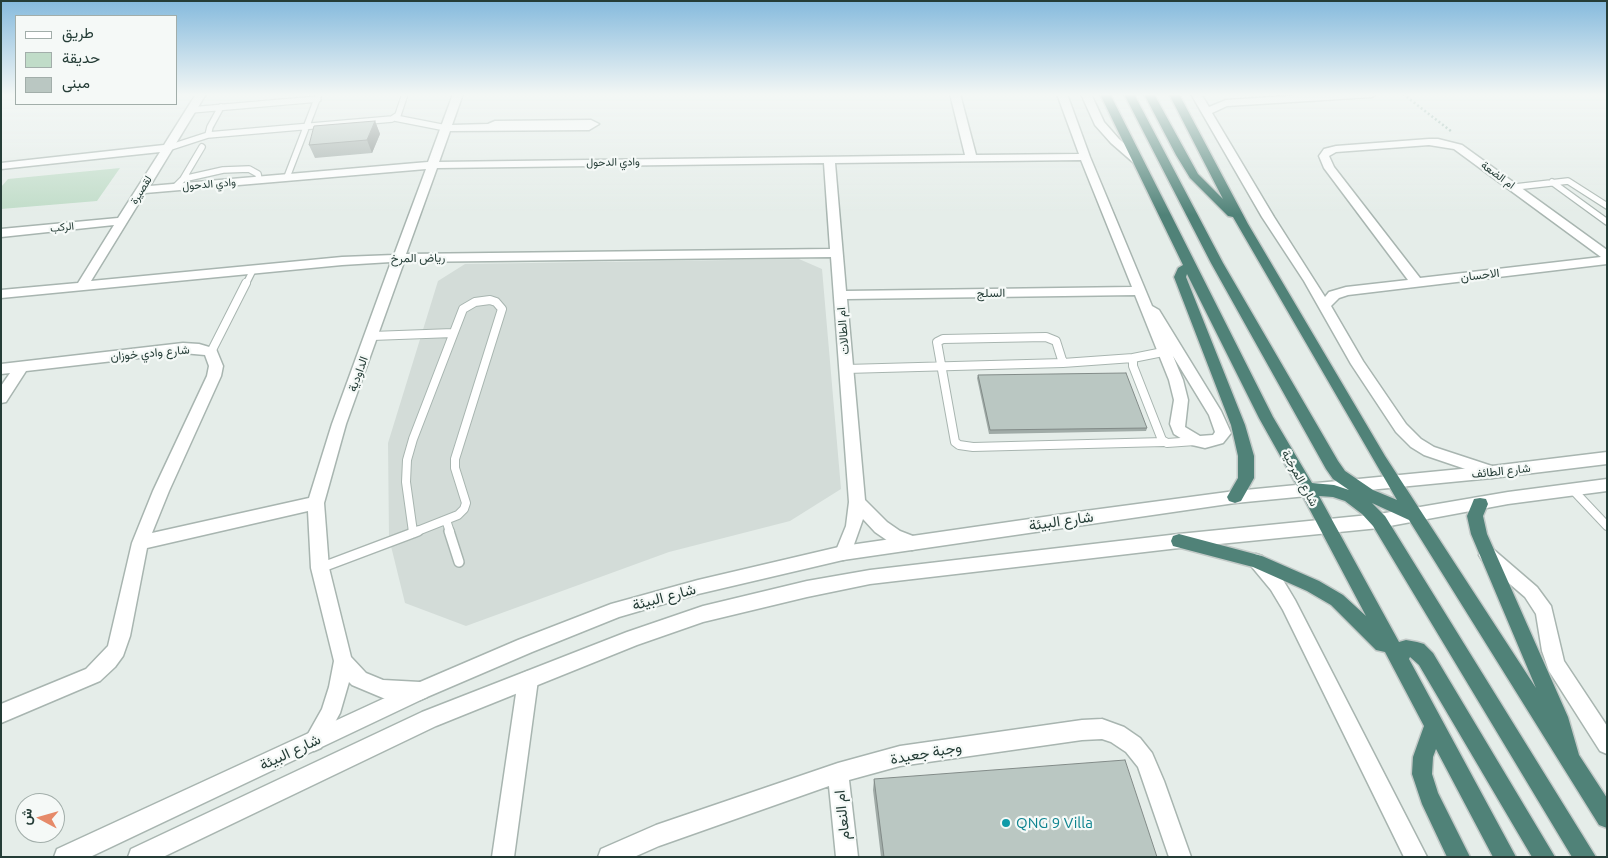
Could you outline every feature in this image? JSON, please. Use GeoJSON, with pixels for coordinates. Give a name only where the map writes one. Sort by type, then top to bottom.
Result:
{"type":"FeatureCollection","features":[{"type":"Feature","properties":{"kind":"highway","name":"شارع المرخية"},"geometry":{"type":"LineString","coordinates":[[1125,134],[1266,418],[1307,489],[1505,857]]}},
{"type":"Feature","properties":{"kind":"highway"},"geometry":{"type":"LineString","coordinates":[[1149,134],[1187,208],[1264,348],[1332,465],[1353,486],[1390,506],[1415,515]]}},
{"type":"Feature","properties":{"kind":"highway"},"geometry":{"type":"LineString","coordinates":[[1170,134],[1194,176],[1242,224]]}},
{"type":"Feature","properties":{"kind":"highway"},"geometry":{"type":"LineString","coordinates":[[1195,134],[1242,224],[1394,482],[1607,817]]}},
{"type":"Feature","properties":{"kind":"highway"},"geometry":{"type":"LineString","coordinates":[[1189,266],[1182,271],[1180,277],[1238,425],[1246,456],[1246,478],[1235,497]]}},
{"type":"Feature","properties":{"kind":"highway"},"geometry":{"type":"LineString","coordinates":[[1307,489],[1334,491],[1351,497],[1368,509],[1379,521],[1585,857]]}},
{"type":"Feature","properties":{"kind":"highway"},"geometry":{"type":"LineString","coordinates":[[1480,504],[1475,516],[1476,524],[1558,717],[1575,769]]}},
{"type":"Feature","properties":{"kind":"highway"},"geometry":{"type":"LineString","coordinates":[[1179,541],[1256,561],[1313,586],[1337,600],[1352,612],[1399,660]]}},
{"type":"Feature","properties":{"kind":"highway"},"geometry":{"type":"LineString","coordinates":[[1399,660],[1400,653],[1406,648],[1417,650],[1426,659],[1544,857]]}},
{"type":"Feature","properties":{"kind":"highway"},"geometry":{"type":"LineString","coordinates":[[1434,727],[1423,757],[1422,774],[1429,797],[1459,857]]}},
{"type":"Feature","properties":{"kind":"street","name":"لقصيرة"},"geometry":{"type":"LineString","coordinates":[[82,286],[176,134]]}},
{"type":"Feature","properties":{"kind":"street","name":"الداودية"},"geometry":{"type":"LineString","coordinates":[[314,741],[330,713],[339,687],[342,661],[320,568],[316,503],[340,424],[444,134]]}},
{"type":"Feature","properties":{"kind":"street"},"geometry":{"type":"LineString","coordinates":[[965,134],[971,157]]}},
{"type":"Feature","properties":{"kind":"street"},"geometry":{"type":"LineString","coordinates":[[1077,134],[1180,391],[1181,407],[1177,424],[1184,435],[1197,441],[1205,442],[1218,439],[1222,433],[1220,425],[1154,313],[1148,309]]}},
{"type":"Feature","properties":{"kind":"street"},"geometry":{"type":"LineString","coordinates":[[1109,134],[1138,161]]}},
{"type":"Feature","properties":{"kind":"street"},"geometry":{"type":"LineString","coordinates":[[1219,134],[1268,217],[1310,281],[1358,364],[1401,428],[1416,443],[1429,451],[1492,472]]}},
{"type":"Feature","properties":{"kind":"street","name":"ام الضعة"},"geometry":{"type":"LineString","coordinates":[[1417,282],[1329,168],[1324,156],[1328,151],[1429,142],[1449,144],[1465,150],[1607,256]]}},
{"type":"Feature","properties":{"kind":"street"},"geometry":{"type":"LineString","coordinates":[[1,166],[168,148]]}},
{"type":"Feature","properties":{"kind":"street","name":"وادي الدحول"},"geometry":{"type":"LineString","coordinates":[[142,190],[180,183],[259,180],[434,165],[1085,157]]}},
{"type":"Feature","properties":{"kind":"street","name":"ام الطالات"},"geometry":{"type":"LineString","coordinates":[[829,159],[857,502],[854,526],[843,553]]}},
{"type":"Feature","properties":{"kind":"street","name":"الركب"},"geometry":{"type":"LineString","coordinates":[[1,234],[122,221]]}},
{"type":"Feature","properties":{"kind":"street","name":"رياض المرخ"},"geometry":{"type":"LineString","coordinates":[[1,294],[398,258],[836,253]]}},
{"type":"Feature","properties":{"kind":"street","name":"الاحسان"},"geometry":{"type":"LineString","coordinates":[[1324,306],[1334,295],[1353,290],[1607,260]]}},
{"type":"Feature","properties":{"kind":"street","name":"الاحسان"},"geometry":{"type":"LineString","coordinates":[[1310,281],[1353,290]]}},
{"type":"Feature","properties":{"kind":"street","name":"السلج"},"geometry":{"type":"LineString","coordinates":[[840,295],[1141,291]]}},
{"type":"Feature","properties":{"kind":"street","name":"شارع وادي خوزان"},"geometry":{"type":"LineString","coordinates":[[1,369],[183,348],[211,352]]}},
{"type":"Feature","properties":{"kind":"street"},"geometry":{"type":"LineString","coordinates":[[1,714],[93,675],[108,662],[116,650],[121,636],[140,543],[161,491],[214,376],[216,366],[211,352]]}},
{"type":"Feature","properties":{"kind":"street"},"geometry":{"type":"LineString","coordinates":[[1,398],[21,367]]}},
{"type":"Feature","properties":{"kind":"street","name":"شارع الطائف"},"geometry":{"type":"LineString","coordinates":[[1353,486],[1607,458]]}},
{"type":"Feature","properties":{"kind":"street"},"geometry":{"type":"LineString","coordinates":[[1415,515],[1607,485]]}},
{"type":"Feature","properties":{"kind":"street","name":"شارع البيئة"},"geometry":{"type":"LineString","coordinates":[[65,857],[420,691],[617,610],[698,587],[843,553],[1235,497],[1353,486]]}},
{"type":"Feature","properties":{"kind":"street"},"geometry":{"type":"LineString","coordinates":[[857,502],[881,527],[894,536],[912,543]]}},
{"type":"Feature","properties":{"kind":"street"},"geometry":{"type":"LineString","coordinates":[[140,543],[316,503]]}},
{"type":"Feature","properties":{"kind":"street","name":"شارع البيئة"},"geometry":{"type":"LineString","coordinates":[[139,857],[429,719],[633,638],[703,614],[807,589],[870,577],[1179,541],[1379,521],[1415,515]]}},
{"type":"Feature","properties":{"kind":"street"},"geometry":{"type":"LineString","coordinates":[[1488,555],[1531,592],[1544,612],[1551,651],[1556,665],[1607,744]]}},
{"type":"Feature","properties":{"kind":"street"},"geometry":{"type":"LineString","coordinates":[[1256,561],[1277,585],[1290,604],[1416,857]]}},
{"type":"Feature","properties":{"kind":"street"},"geometry":{"type":"LineString","coordinates":[[342,661],[359,679],[383,690],[420,691]]}},
{"type":"Feature","properties":{"kind":"street"},"geometry":{"type":"LineString","coordinates":[[503,857],[528,680]]}},
{"type":"Feature","properties":{"kind":"street","name":"وجبة جعيدة"},"geometry":{"type":"LineString","coordinates":[[609,857],[656,836],[838,773],[900,756],[1102,729],[1117,734],[1133,745],[1144,760],[1154,780],[1180,857]]}},
{"type":"Feature","properties":{"kind":"street","name":"ام النعام"},"geometry":{"type":"LineString","coordinates":[[838,773],[847,857]]}},
{"type":"Feature","properties":{"kind":"lane"},"geometry":{"type":"LineString","coordinates":[[168,148],[191,139],[230,134]]}},
{"type":"Feature","properties":{"kind":"lane"},"geometry":{"type":"LineString","coordinates":[[287,177],[304,134]]}},
{"type":"Feature","properties":{"kind":"lane"},"geometry":{"type":"LineString","coordinates":[[180,183],[202,147]]}},
{"type":"Feature","properties":{"kind":"lane"},"geometry":{"type":"LineString","coordinates":[[1515,187],[1552,182],[1572,182],[1607,206]]}},
{"type":"Feature","properties":{"kind":"lane"},"geometry":{"type":"LineString","coordinates":[[1552,182],[1607,222]]}},
{"type":"Feature","properties":{"kind":"lane"},"geometry":{"type":"LineString","coordinates":[[211,352],[253,270]]}},
{"type":"Feature","properties":{"kind":"lane"},"geometry":{"type":"LineString","coordinates":[[320,568],[413,533],[458,515],[465,506],[455,468],[455,459],[502,309],[500,305],[490,300],[475,302],[463,309],[407,460],[406,482],[413,533]]}},
{"type":"Feature","properties":{"kind":"lane"},"geometry":{"type":"LineString","coordinates":[[372,336],[453,333]]}},
{"type":"Feature","properties":{"kind":"lane"},"geometry":{"type":"LineString","coordinates":[[1063,363],[1056,341],[1046,337],[943,339],[937,342],[953,437],[958,445],[973,447],[1197,441]]}},
{"type":"Feature","properties":{"kind":"lane"},"geometry":{"type":"LineString","coordinates":[[846,369],[1063,363],[1133,358],[1164,352]]}},
{"type":"Feature","properties":{"kind":"lane"},"geometry":{"type":"LineString","coordinates":[[1133,358],[1133,366],[1160,437],[1164,442]]}},
{"type":"Feature","properties":{"kind":"lane"},"geometry":{"type":"LineString","coordinates":[[1573,490],[1605,522]]}},
{"type":"Feature","properties":{"kind":"lane"},"geometry":{"type":"LineString","coordinates":[[446,520],[459,562]]}},
{"type":"Feature","properties":{"kind":"path"},"geometry":{"type":"LineString","coordinates":[[1456,134],[1466,142],[1465,150]]}},
{"type":"Feature","properties":{"kind":"shaded area"},"geometry":{"type":"Polygon","coordinates":[[[799,259],[822,269],[841,489],[790,521],[669,552],[466,626],[405,603],[389,538],[388,443],[438,281],[465,264],[799,259]]]}},
{"type":"Feature","properties":{"kind":"green space"},"geometry":{"type":"Polygon","coordinates":[[[120,168],[97,201],[1,209],[1,187],[8,179],[120,168]]]}},
{"type":"Feature","properties":{"kind":"building"},"geometry":{"type":"Polygon","coordinates":[[[312,134],[370,134],[367,140],[309,145],[312,134]]]}},
{"type":"Feature","properties":{"kind":"building"},"geometry":{"type":"Polygon","coordinates":[[[1126,373],[1147,428],[990,430],[978,375],[1126,373]]]}},
{"type":"Feature","properties":{"kind":"building","name":"QNG 9 Villa"},"geometry":{"type":"Polygon","coordinates":[[[1125,760],[1157,857],[884,857],[874,779],[1125,760]]]}},
{"type":"Feature","properties":{"kind":"place","name":"QNG 9 Villa"},"geometry":{"type":"Point","coordinates":[1006,823]}}]}
